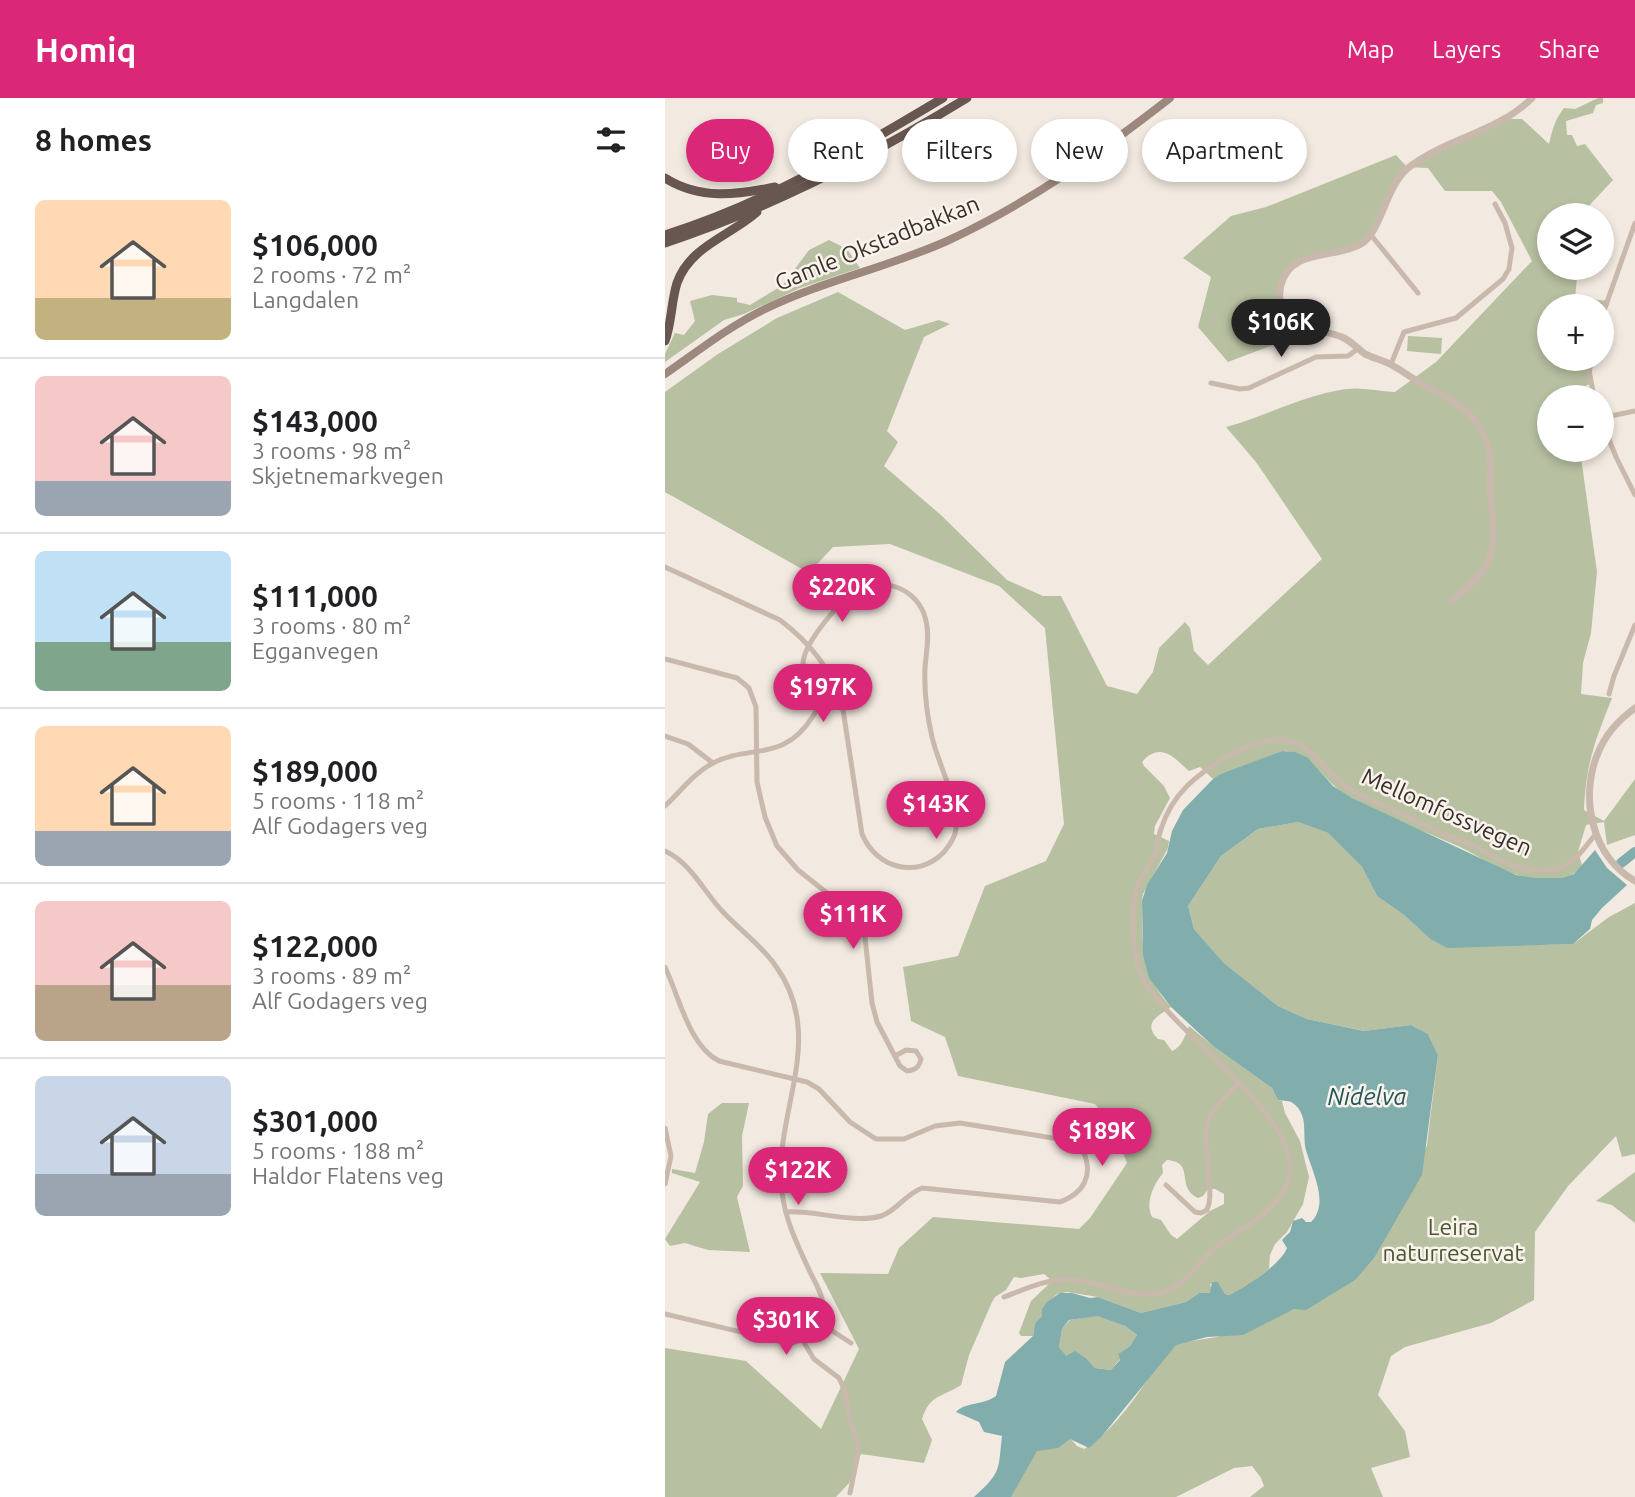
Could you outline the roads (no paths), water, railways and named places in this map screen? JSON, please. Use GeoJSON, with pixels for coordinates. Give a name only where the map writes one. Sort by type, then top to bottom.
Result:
{"type":"FeatureCollection","features":[{"type":"Feature","properties":{"kind":"highway"},"geometry":{"type":"LineString","coordinates":[[665,235],[747,205],[853,151],[943,98]]}},
{"type":"Feature","properties":{"kind":"highway"},"geometry":{"type":"LineString","coordinates":[[665,243],[766,204],[865,157],[967,98]]}},
{"type":"Feature","properties":{"kind":"highway"},"geometry":{"type":"LineString","coordinates":[[665,177],[690,190],[719,195],[784,186]]}},
{"type":"Feature","properties":{"kind":"highway"},"geometry":{"type":"LineString","coordinates":[[665,341],[677,282],[687,264],[704,247],[741,225],[766,204]]}},
{"type":"Feature","properties":{"kind":"main road","name":"Gamle Okstadbakkan"},"geometry":{"type":"LineString","coordinates":[[665,374],[761,310],[805,292],[898,261],[993,218],[1061,180],[1170,98]]}},
{"type":"Feature","properties":{"kind":"street"},"geometry":{"type":"LineString","coordinates":[[1453,600],[1478,577],[1489,562],[1495,531],[1490,496],[1490,449],[1476,421],[1466,411],[1391,365],[1367,355],[1342,337],[1309,330],[1290,320],[1281,305],[1280,287],[1291,267],[1300,261],[1361,244],[1371,235],[1389,194],[1407,170],[1427,156],[1502,121],[1519,111],[1532,98]]}},
{"type":"Feature","properties":{"kind":"street"},"geometry":{"type":"LineString","coordinates":[[1391,365],[1405,332],[1456,318],[1503,279],[1509,269],[1512,248],[1505,223],[1495,204]]}},
{"type":"Feature","properties":{"kind":"street"},"geometry":{"type":"LineString","coordinates":[[1610,294],[1635,223]]}},
{"type":"Feature","properties":{"kind":"street"},"geometry":{"type":"LineString","coordinates":[[1371,235],[1418,293]]}},
{"type":"Feature","properties":{"kind":"street"},"geometry":{"type":"LineString","coordinates":[[1211,383],[1240,389],[1249,388],[1316,358],[1348,356],[1359,348]]}},
{"type":"Feature","properties":{"kind":"street"},"geometry":{"type":"LineString","coordinates":[[1614,415],[1635,411]]}},
{"type":"Feature","properties":{"kind":"street"},"geometry":{"type":"LineString","coordinates":[[1614,452],[1635,495]]}},
{"type":"Feature","properties":{"kind":"street"},"geometry":{"type":"LineString","coordinates":[[665,567],[773,616],[789,627],[808,646],[830,672],[842,703],[858,813],[866,844],[879,859],[894,866],[916,868],[934,860],[947,848],[956,830],[953,805],[932,737],[927,711],[927,631],[922,608],[914,598],[899,588],[878,584],[864,587],[846,599],[808,646],[803,663],[818,691],[819,705],[811,720],[790,740],[767,751],[728,757],[713,763],[692,778],[665,806]]}},
{"type":"Feature","properties":{"kind":"street"},"geometry":{"type":"LineString","coordinates":[[1609,694],[1613,676],[1635,625]]}},
{"type":"Feature","properties":{"kind":"street"},"geometry":{"type":"LineString","coordinates":[[665,659],[737,678],[749,688],[756,707],[757,782],[765,817],[777,846],[798,870],[855,915],[865,937],[871,1003],[877,1022],[900,1066],[907,1071],[913,1071],[920,1065],[921,1059],[916,1051],[906,1050],[895,1056]]}},
{"type":"Feature","properties":{"kind":"street"},"geometry":{"type":"LineString","coordinates":[[1634,881],[1614,866],[1601,847],[1589,793],[1595,761],[1607,736],[1635,708]]}},
{"type":"Feature","properties":{"kind":"street"},"geometry":{"type":"LineString","coordinates":[[665,736],[688,744],[713,763]]}},
{"type":"Feature","properties":{"kind":"street","name":"Mellomfossvegen"},"geometry":{"type":"LineString","coordinates":[[1004,1297],[1041,1283],[1063,1279],[1085,1281],[1132,1294],[1165,1291],[1183,1281],[1215,1247],[1264,1213],[1287,1185],[1288,1161],[1271,1119],[1150,992],[1139,969],[1135,950],[1135,897],[1139,883],[1155,855],[1167,813],[1186,787],[1206,770],[1222,759],[1263,743],[1278,740],[1299,743],[1313,752],[1341,782],[1356,793],[1474,845],[1508,864],[1526,869],[1544,870],[1565,866],[1576,858],[1596,834]]}},
{"type":"Feature","properties":{"kind":"street"},"geometry":{"type":"LineString","coordinates":[[665,851],[685,864],[723,912],[764,951],[789,989],[799,1032],[796,1079],[780,1163],[781,1191],[794,1236],[823,1301],[820,1323],[813,1333],[803,1340],[787,1343],[665,1314]]}},
{"type":"Feature","properties":{"kind":"street"},"geometry":{"type":"LineString","coordinates":[[665,967],[696,1039],[710,1056],[719,1061],[807,1082],[819,1089],[850,1122],[876,1139],[904,1139],[935,1126],[960,1123],[1065,1140],[1083,1152],[1089,1172],[1080,1191],[1060,1202],[922,1188],[906,1196],[891,1211],[873,1218],[802,1210],[786,1212]]}},
{"type":"Feature","properties":{"kind":"street"},"geometry":{"type":"LineString","coordinates":[[1166,1185],[1195,1212],[1207,1210],[1210,1203],[1207,1120],[1213,1107],[1239,1083]]}},
{"type":"Feature","properties":{"kind":"street"},"geometry":{"type":"LineString","coordinates":[[665,1128],[671,1156],[665,1184]]}},
{"type":"Feature","properties":{"kind":"street"},"geometry":{"type":"LineString","coordinates":[[820,1323],[851,1343]]}},
{"type":"Feature","properties":{"kind":"street"},"geometry":{"type":"LineString","coordinates":[[803,1340],[814,1359],[839,1378],[845,1391],[849,1417],[859,1450],[850,1493]]}},
{"type":"Feature","properties":{"kind":"water","name":"Nidelva"},"geometry":{"type":"Polygon","coordinates":[[[1282,751],[1295,752],[1308,758],[1333,786],[1352,798],[1516,875],[1562,878],[1574,874],[1595,850],[1607,868],[1627,885],[1602,908],[1592,920],[1590,929],[1573,944],[1447,948],[1429,938],[1404,915],[1377,896],[1362,867],[1328,833],[1298,822],[1258,829],[1221,856],[1188,906],[1194,929],[1224,963],[1278,1006],[1307,1019],[1364,1031],[1411,1025],[1428,1034],[1438,1055],[1422,1175],[1374,1258],[1355,1280],[1306,1310],[1294,1309],[1243,1335],[1207,1337],[1176,1345],[1102,1436],[1089,1448],[1070,1439],[1058,1448],[1037,1451],[1011,1497],[974,1497],[990,1482],[997,1470],[1002,1436],[984,1432],[979,1422],[956,1412],[996,1396],[1005,1362],[1033,1336],[1035,1323],[1042,1316],[1042,1309],[1047,1302],[1060,1293],[1072,1293],[1090,1298],[1098,1297],[1141,1313],[1186,1302],[1199,1293],[1210,1293],[1212,1282],[1218,1282],[1225,1294],[1229,1295],[1253,1282],[1277,1262],[1287,1248],[1282,1240],[1290,1232],[1293,1221],[1302,1218],[1311,1222],[1319,1206],[1318,1187],[1306,1150],[1302,1114],[1299,1109],[1291,1102],[1278,1100],[1272,1088],[1213,1046],[1171,1007],[1149,978],[1143,955],[1142,901],[1147,885],[1167,853],[1172,831],[1183,810],[1221,774],[1282,751]],[[1098,1316],[1069,1320],[1062,1329],[1059,1347],[1066,1356],[1075,1351],[1095,1368],[1111,1370],[1120,1360],[1118,1354],[1130,1346],[1137,1335],[1125,1326],[1098,1316]]]}},
{"type":"Feature","properties":{"kind":"waterway","name":"Nidelva"},"geometry":{"type":"LineString","coordinates":[[1621,863],[1635,852]]}},
{"type":"Feature","properties":{"kind":"park label","name":"Leira naturreservat"},"geometry":{"type":"Point","coordinates":[1453,1240]}}]}
